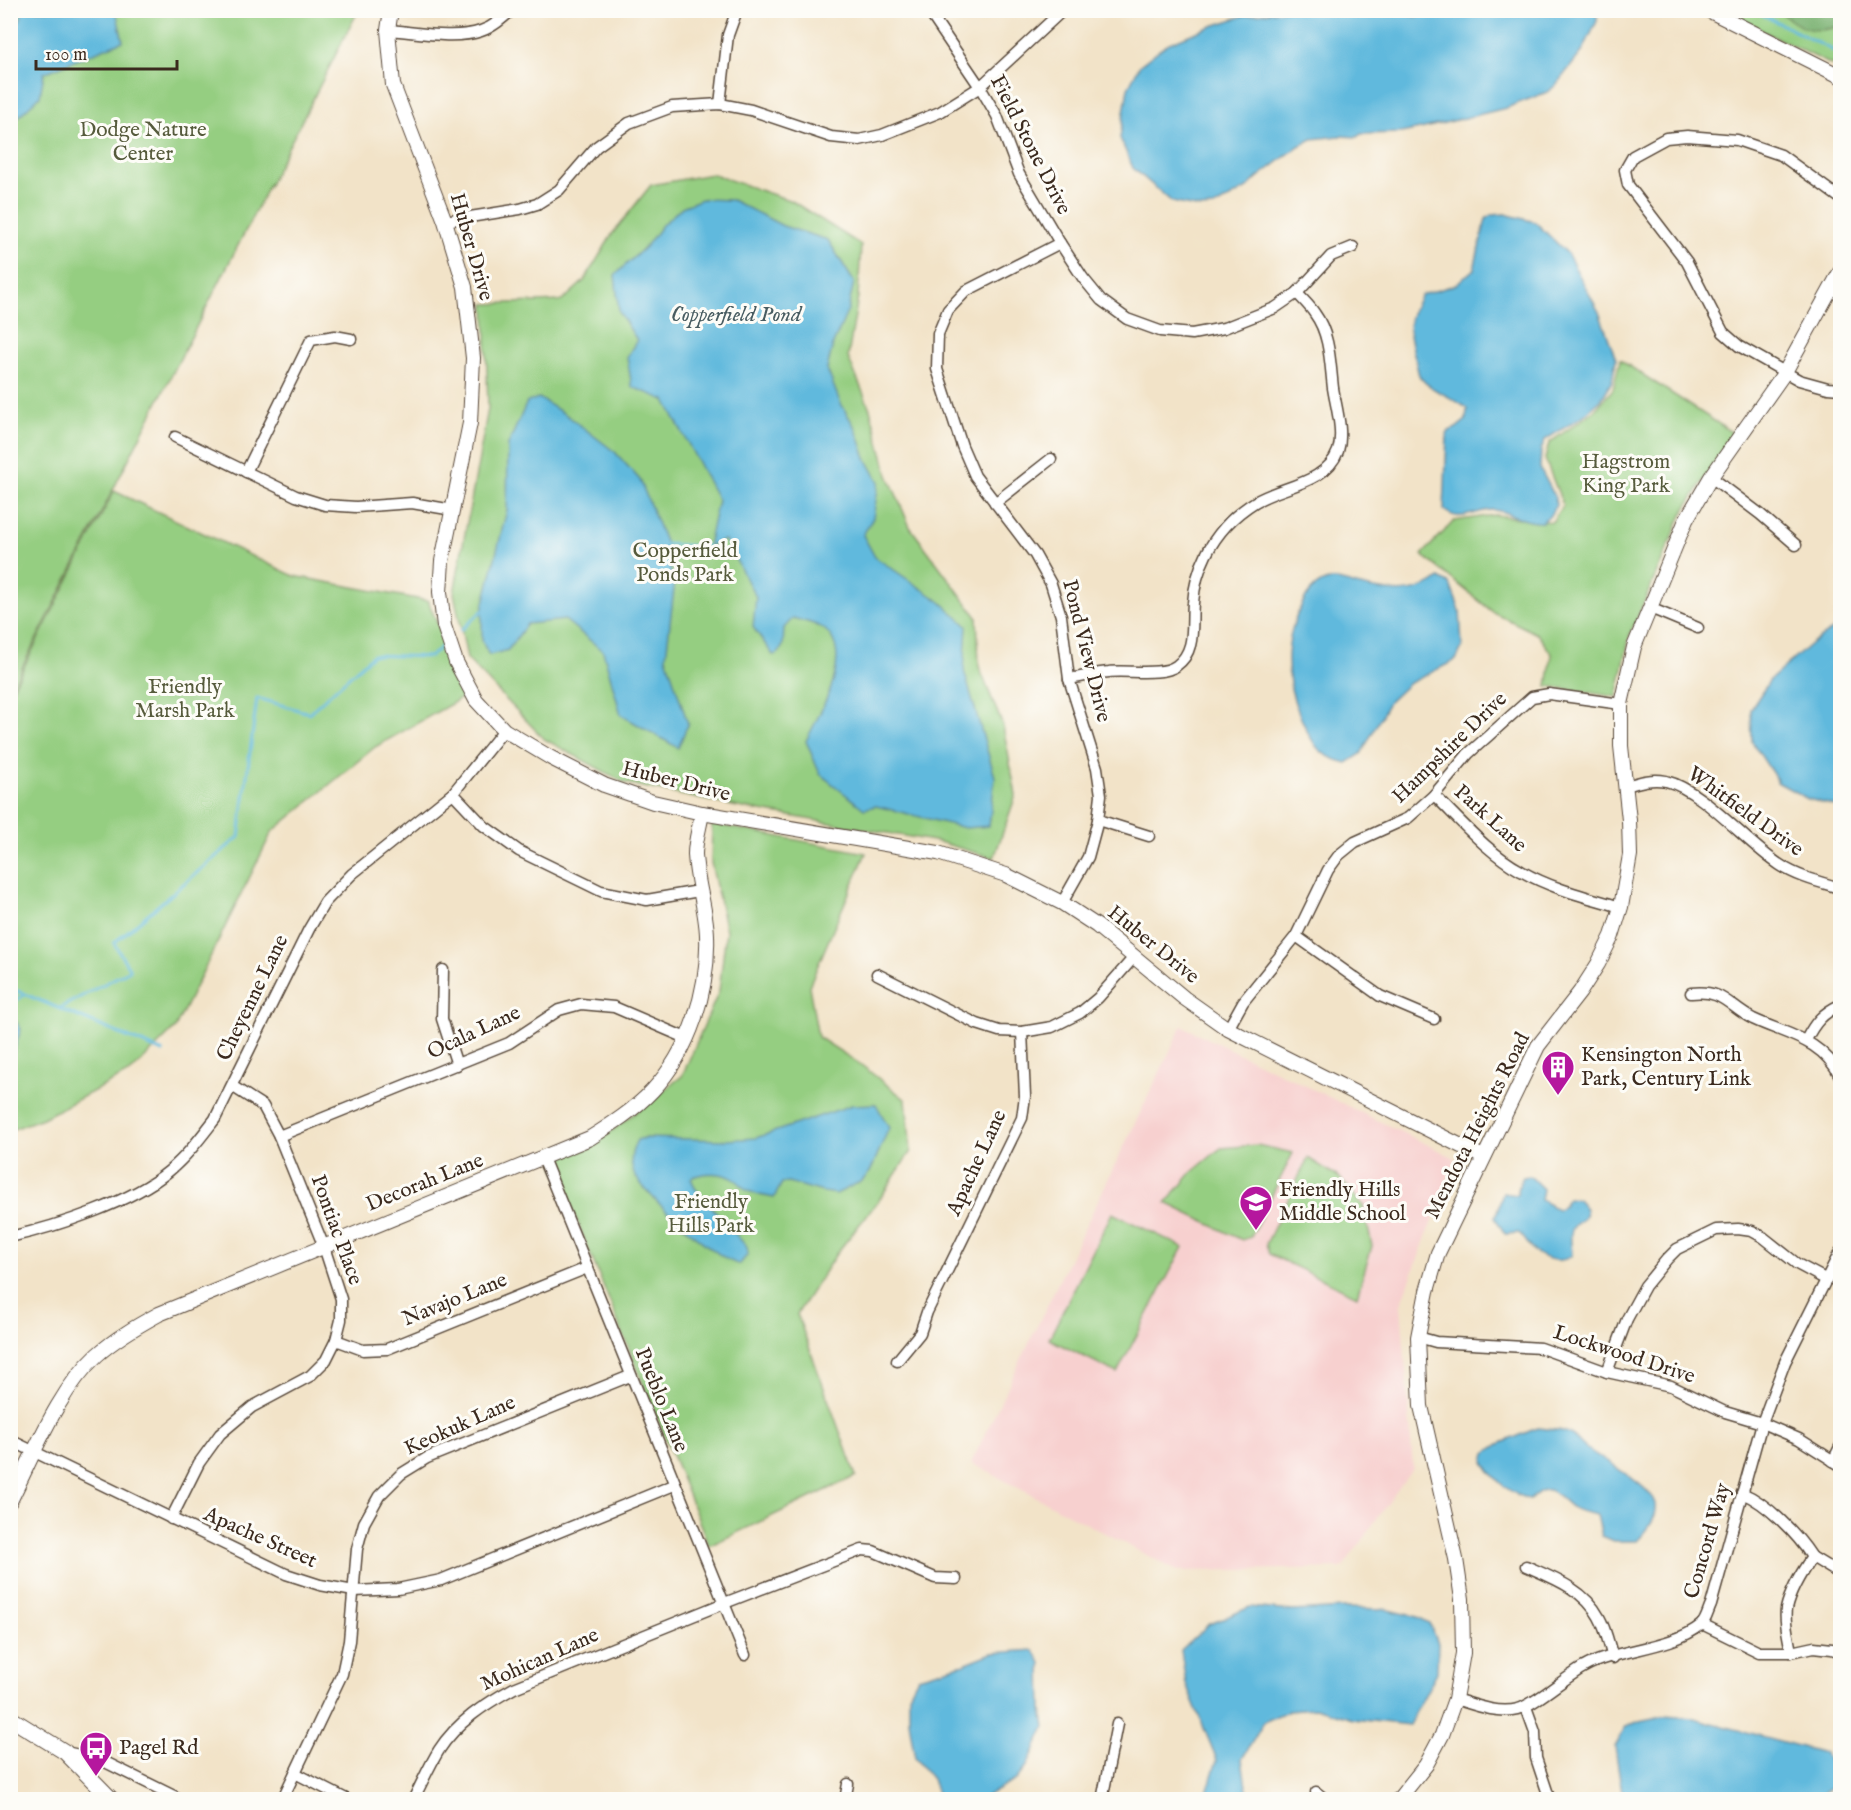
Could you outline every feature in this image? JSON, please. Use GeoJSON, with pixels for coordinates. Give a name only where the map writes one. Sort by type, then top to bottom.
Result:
{"type":"FeatureCollection","features":[{"type":"Feature","properties":{"kind":"main road"},"geometry":{"type":"LineString","coordinates":[[10,1718],[65,1752],[112,1800]]}},
{"type":"Feature","properties":{"kind":"street","name":"Huber Drive"},"geometry":{"type":"LineString","coordinates":[[392,10],[388,30],[393,85],[445,221],[465,287],[473,358],[470,423],[442,561],[440,592],[444,626],[456,662],[476,700],[504,730],[551,758],[604,785],[653,802],[702,813],[938,853],[1006,875],[1062,903],[1097,926],[1184,998],[1228,1029],[1483,1157]]}},
{"type":"Feature","properties":{"kind":"street"},"geometry":{"type":"LineString","coordinates":[[388,30],[460,35],[482,31],[512,10]]}},
{"type":"Feature","properties":{"kind":"street"},"geometry":{"type":"LineString","coordinates":[[720,104],[728,35],[737,10]]}},
{"type":"Feature","properties":{"kind":"street","name":"Field Stone Drive"},"geometry":{"type":"LineString","coordinates":[[928,10],[997,116],[1019,174],[1060,243],[1101,300],[1127,319],[1160,331],[1192,334],[1224,328],[1275,308],[1297,293],[1331,256],[1353,247]]}},
{"type":"Feature","properties":{"kind":"street"},"geometry":{"type":"LineString","coordinates":[[445,221],[520,209],[537,204],[559,190],[596,147],[629,123],[672,107],[720,104],[751,110],[831,137],[859,140],[882,135],[940,112],[980,87],[1063,10]]}},
{"type":"Feature","properties":{"kind":"street"},"geometry":{"type":"LineString","coordinates":[[1708,10],[1840,76]]}},
{"type":"Feature","properties":{"kind":"street"},"geometry":{"type":"LineString","coordinates":[[1840,198],[1780,155],[1737,140],[1687,136],[1666,138],[1633,156],[1625,170],[1628,185],[1687,262],[1723,332],[1739,346],[1800,380],[1840,389]]}},
{"type":"Feature","properties":{"kind":"street","name":"Pond View Drive"},"geometry":{"type":"LineString","coordinates":[[1060,243],[966,291],[948,310],[938,334],[937,369],[962,446],[975,476],[1035,555],[1051,584],[1061,616],[1069,679],[1097,768],[1101,795],[1098,820],[1088,857],[1062,903]]}},
{"type":"Feature","properties":{"kind":"street","name":"Mendota Heights Road"},"geometry":{"type":"LineString","coordinates":[[1398,1800],[1426,1765],[1442,1735],[1455,1699],[1463,1653],[1462,1599],[1456,1559],[1421,1406],[1418,1337],[1427,1291],[1438,1253],[1538,1046],[1580,993],[1612,936],[1621,907],[1630,855],[1629,820],[1621,746],[1621,704],[1634,647],[1686,520],[1711,477],[1785,372],[1840,272]]}},
{"type":"Feature","properties":{"kind":"street"},"geometry":{"type":"LineString","coordinates":[[1069,679],[1108,672],[1159,671],[1173,668],[1183,661],[1192,643],[1193,602],[1198,578],[1206,556],[1218,534],[1235,516],[1256,501],[1322,473],[1332,464],[1338,450],[1340,434],[1326,337],[1316,315],[1297,293]]}},
{"type":"Feature","properties":{"kind":"street"},"geometry":{"type":"LineString","coordinates":[[246,472],[311,340],[335,336],[351,339]]}},
{"type":"Feature","properties":{"kind":"street"},"geometry":{"type":"LineString","coordinates":[[175,437],[296,496],[325,505],[356,507],[412,503],[453,510]]}},
{"type":"Feature","properties":{"kind":"street"},"geometry":{"type":"LineString","coordinates":[[995,503],[1051,459]]}},
{"type":"Feature","properties":{"kind":"street"},"geometry":{"type":"LineString","coordinates":[[1711,477],[1796,545]]}},
{"type":"Feature","properties":{"kind":"street"},"geometry":{"type":"LineString","coordinates":[[1650,608],[1698,628]]}},
{"type":"Feature","properties":{"kind":"street","name":"Hampshire Drive"},"geometry":{"type":"LineString","coordinates":[[1228,1029],[1243,1002],[1296,936],[1328,870],[1339,855],[1355,842],[1408,818],[1434,795],[1468,754],[1532,697],[1549,694],[1621,704]]}},
{"type":"Feature","properties":{"kind":"street","name":"Cheyenne Lane"},"geometry":{"type":"LineString","coordinates":[[10,1237],[67,1221],[140,1191],[168,1172],[195,1146],[215,1119],[309,929],[325,902],[352,874],[453,793],[504,730]]}},
{"type":"Feature","properties":{"kind":"street","name":"Whitfield Drive"},"geometry":{"type":"LineString","coordinates":[[1626,786],[1643,780],[1664,780],[1684,787],[1780,866],[1810,879],[1840,888]]}},
{"type":"Feature","properties":{"kind":"street"},"geometry":{"type":"LineString","coordinates":[[453,793],[484,826],[519,851],[601,891],[647,900],[699,891]]}},
{"type":"Feature","properties":{"kind":"street","name":"Park Lane"},"geometry":{"type":"LineString","coordinates":[[1434,795],[1491,850],[1519,871],[1554,887],[1621,907]]}},
{"type":"Feature","properties":{"kind":"street","name":"Decorah Lane"},"geometry":{"type":"LineString","coordinates":[[10,1501],[58,1406],[74,1381],[96,1356],[123,1334],[159,1314],[590,1138],[622,1118],[652,1091],[676,1057],[695,1020],[706,976],[707,935],[695,852],[702,813]]}},
{"type":"Feature","properties":{"kind":"street"},"geometry":{"type":"LineString","coordinates":[[1098,820],[1149,836]]}},
{"type":"Feature","properties":{"kind":"street"},"geometry":{"type":"LineString","coordinates":[[1296,936],[1380,996],[1434,1019]]}},
{"type":"Feature","properties":{"kind":"street"},"geometry":{"type":"LineString","coordinates":[[877,974],[977,1024],[999,1031],[1022,1032],[1053,1027],[1080,1013],[1098,998],[1136,956]]}},
{"type":"Feature","properties":{"kind":"street"},"geometry":{"type":"LineString","coordinates":[[443,970],[442,1019],[457,1065]]}},
{"type":"Feature","properties":{"kind":"street"},"geometry":{"type":"LineString","coordinates":[[1691,993],[1715,993],[1751,1018],[1806,1040],[1823,1052],[1836,1067],[1840,1076]]}},
{"type":"Feature","properties":{"kind":"street","name":"Ocala Lane"},"geometry":{"type":"LineString","coordinates":[[279,1137],[509,1043],[559,1010],[581,1004],[614,1006],[686,1038]]}},
{"type":"Feature","properties":{"kind":"street"},"geometry":{"type":"LineString","coordinates":[[1806,1040],[1814,1023],[1826,1011],[1840,1005]]}},
{"type":"Feature","properties":{"kind":"street","name":"Apache Lane"},"geometry":{"type":"LineString","coordinates":[[897,1361],[920,1334],[927,1312],[1022,1118],[1025,1096],[1022,1032]]}},
{"type":"Feature","properties":{"kind":"street","name":"Pontiac Place"},"geometry":{"type":"LineString","coordinates":[[171,1519],[199,1463],[220,1434],[252,1407],[310,1376],[326,1360],[336,1340],[341,1320],[341,1299],[324,1247],[279,1137],[262,1106],[232,1086]]}},
{"type":"Feature","properties":{"kind":"street","name":"Pueblo Lane"},"geometry":{"type":"LineString","coordinates":[[543,1158],[722,1604],[745,1655]]}},
{"type":"Feature","properties":{"kind":"street"},"geometry":{"type":"LineString","coordinates":[[1607,1372],[1626,1319],[1645,1286],[1677,1249],[1716,1230],[1728,1228],[1752,1232],[1763,1237],[1797,1264],[1827,1280]]}},
{"type":"Feature","properties":{"kind":"street","name":"Concord Way"},"geometry":{"type":"LineString","coordinates":[[1455,1699],[1493,1710],[1517,1710],[1526,1707],[1569,1676],[1599,1659],[1613,1658],[1678,1637],[1702,1624],[1711,1605],[1762,1423],[1785,1362],[1840,1252]]}},
{"type":"Feature","properties":{"kind":"street","name":"Navajo Lane"},"geometry":{"type":"LineString","coordinates":[[336,1340],[363,1350],[387,1349],[587,1268]]}},
{"type":"Feature","properties":{"kind":"street","name":"Lockwood Drive"},"geometry":{"type":"LineString","coordinates":[[1418,1337],[1436,1342],[1541,1348],[1607,1372],[1671,1386],[1725,1412],[1762,1423],[1799,1439],[1837,1463]]}},
{"type":"Feature","properties":{"kind":"street","name":"Keokuk Lane"},"geometry":{"type":"LineString","coordinates":[[282,1800],[342,1674],[349,1641],[357,1549],[364,1523],[379,1496],[401,1474],[427,1458],[630,1376]]}},
{"type":"Feature","properties":{"kind":"street","name":"Apache Street"},"geometry":{"type":"LineString","coordinates":[[10,1440],[286,1574],[320,1585],[354,1591],[398,1589],[441,1580],[675,1485]]}},
{"type":"Feature","properties":{"kind":"street"},"geometry":{"type":"LineString","coordinates":[[1837,1463],[1840,1447]]}},
{"type":"Feature","properties":{"kind":"street"},"geometry":{"type":"LineString","coordinates":[[1742,1493],[1750,1496],[1783,1523],[1812,1557],[1840,1574]]}},
{"type":"Feature","properties":{"kind":"street","name":"Mohican Lane"},"geometry":{"type":"LineString","coordinates":[[413,1800],[440,1748],[461,1723],[485,1704],[514,1689],[722,1604],[862,1550],[873,1551],[935,1578],[957,1579]]}},
{"type":"Feature","properties":{"kind":"street"},"geometry":{"type":"LineString","coordinates":[[1791,1652],[1786,1626],[1786,1610],[1801,1573],[1812,1557]]}},
{"type":"Feature","properties":{"kind":"street"},"geometry":{"type":"LineString","coordinates":[[1526,1566],[1564,1582],[1584,1596],[1599,1617],[1613,1658]]}},
{"type":"Feature","properties":{"kind":"street"},"geometry":{"type":"LineString","coordinates":[[1702,1624],[1759,1652],[1791,1652],[1814,1647],[1840,1652]]}},
{"type":"Feature","properties":{"kind":"street"},"geometry":{"type":"LineString","coordinates":[[1526,1707],[1535,1732],[1536,1758],[1550,1800]]}},
{"type":"Feature","properties":{"kind":"street"},"geometry":{"type":"LineString","coordinates":[[1102,1800],[1117,1724]]}},
{"type":"Feature","properties":{"kind":"street"},"geometry":{"type":"LineString","coordinates":[[65,1752],[99,1759],[182,1800]]}},
{"type":"Feature","properties":{"kind":"street"},"geometry":{"type":"LineString","coordinates":[[295,1773],[348,1800]]}},
{"type":"Feature","properties":{"kind":"street"},"geometry":{"type":"LineString","coordinates":[[845,1800],[848,1784]]}},
{"type":"Feature","properties":{"kind":"street"},"geometry":{"type":"LineString","coordinates":[[1316,1792],[1326,1800]]}},
{"type":"Feature","properties":{"kind":"shaded area","name":"Friendly Hills Middle School"},"geometry":{"type":"Polygon","coordinates":[[[1182,1026],[1455,1158],[1401,1305],[1413,1468],[1342,1568],[1177,1571],[971,1463],[1182,1026]]]}},
{"type":"Feature","properties":{"kind":"green space","name":"Dodge Nature Center"},"geometry":{"type":"Polygon","coordinates":[[[11,11],[358,11],[11,689],[11,11]]]}},
{"type":"Feature","properties":{"kind":"green space"},"geometry":{"type":"Polygon","coordinates":[[[1722,11],[1779,11],[1787,17],[1822,30],[1840,26],[1840,69],[1722,11]]]}},
{"type":"Feature","properties":{"kind":"green space"},"geometry":{"type":"Polygon","coordinates":[[[1779,11],[1840,11],[1840,26],[1822,30],[1808,29],[1779,11]]]}},
{"type":"Feature","properties":{"kind":"green space","name":"Copperfield Ponds Park"},"geometry":{"type":"Polygon","coordinates":[[[712,174],[792,201],[861,245],[858,297],[848,357],[870,409],[888,475],[910,527],[977,617],[979,667],[1003,726],[1016,795],[994,858],[939,842],[738,807],[625,783],[544,739],[467,659],[454,593],[488,409],[485,304],[562,301],[584,281],[613,233],[651,185],[712,174]]]}},
{"type":"Feature","properties":{"kind":"green space","name":"Hagstrom King Park"},"geometry":{"type":"Polygon","coordinates":[[[1620,360],[1733,433],[1682,515],[1630,634],[1617,697],[1547,686],[1552,654],[1537,634],[1493,612],[1422,555],[1454,521],[1495,515],[1552,522],[1563,505],[1545,459],[1549,443],[1594,411],[1613,389],[1620,360]]]}},
{"type":"Feature","properties":{"kind":"green space","name":"Friendly Marsh Park"},"geometry":{"type":"Polygon","coordinates":[[[114,491],[294,576],[428,601],[467,695],[375,747],[272,832],[175,1028],[132,1071],[43,1118],[11,1130],[11,692],[114,491]]]}},
{"type":"Feature","properties":{"kind":"green space","name":"Friendly Hills Park"},"geometry":{"type":"Polygon","coordinates":[[[712,824],[866,853],[809,986],[818,1037],[860,1064],[906,1100],[911,1151],[879,1200],[836,1254],[797,1314],[856,1476],[709,1546],[553,1162],[600,1140],[682,1076],[719,991],[726,931],[711,863],[712,824]]]}},
{"type":"Feature","properties":{"kind":"green space"},"geometry":{"type":"Polygon","coordinates":[[[1257,1145],[1293,1153],[1251,1237],[1242,1240],[1166,1203],[1192,1172],[1221,1148],[1257,1145]]]}},
{"type":"Feature","properties":{"kind":"green space"},"geometry":{"type":"Polygon","coordinates":[[[1308,1158],[1340,1178],[1363,1205],[1372,1246],[1357,1296],[1269,1254],[1266,1244],[1308,1158]]]}},
{"type":"Feature","properties":{"kind":"green space"},"geometry":{"type":"Polygon","coordinates":[[[1112,1213],[1183,1247],[1117,1373],[1049,1339],[1112,1213]]]}},
{"type":"Feature","properties":{"kind":"water"},"geometry":{"type":"Polygon","coordinates":[[[23,10],[116,11],[123,41],[44,73],[40,96],[11,124],[11,30],[20,20],[23,10]]]}},
{"type":"Feature","properties":{"kind":"water"},"geometry":{"type":"Polygon","coordinates":[[[1286,10],[1385,10],[1417,17],[1431,10],[1594,10],[1597,21],[1582,52],[1555,86],[1547,92],[1506,108],[1401,133],[1312,139],[1299,146],[1247,188],[1214,207],[1200,208],[1172,202],[1133,168],[1120,138],[1128,88],[1140,65],[1167,44],[1209,27],[1243,16],[1286,10]]]}},
{"type":"Feature","properties":{"kind":"water","name":"Copperfield Pond"},"geometry":{"type":"Polygon","coordinates":[[[702,199],[732,200],[783,226],[828,240],[854,282],[848,310],[833,344],[827,369],[840,402],[856,429],[866,458],[879,482],[873,518],[863,535],[875,557],[941,602],[967,626],[964,671],[995,777],[989,826],[965,828],[876,806],[864,809],[820,774],[806,741],[832,684],[837,653],[833,640],[821,627],[793,618],[784,628],[783,645],[779,653],[773,655],[753,627],[756,597],[725,540],[708,546],[718,500],[665,400],[632,387],[627,357],[637,340],[619,312],[615,275],[682,207],[702,199]]]}},
{"type":"Feature","properties":{"kind":"water"},"geometry":{"type":"Polygon","coordinates":[[[1505,214],[1535,222],[1567,253],[1599,312],[1616,359],[1612,381],[1601,400],[1583,416],[1545,440],[1541,450],[1540,468],[1555,497],[1556,505],[1543,522],[1530,521],[1493,510],[1456,516],[1444,510],[1447,435],[1449,431],[1466,420],[1467,409],[1430,386],[1420,377],[1409,326],[1412,313],[1421,295],[1455,285],[1474,269],[1486,219],[1491,215],[1505,214]]]}},
{"type":"Feature","properties":{"kind":"water"},"geometry":{"type":"Polygon","coordinates":[[[539,398],[568,416],[615,452],[640,480],[666,544],[674,589],[666,657],[688,724],[678,748],[621,715],[603,651],[565,620],[527,624],[508,650],[489,655],[482,641],[482,611],[507,510],[508,445],[527,402],[539,398]]]}},
{"type":"Feature","properties":{"kind":"water"},"geometry":{"type":"Polygon","coordinates":[[[1439,578],[1450,584],[1460,611],[1462,647],[1456,660],[1408,684],[1389,702],[1361,754],[1347,763],[1322,753],[1313,742],[1295,703],[1289,673],[1289,643],[1298,613],[1309,593],[1321,583],[1329,580],[1399,592],[1420,589],[1439,578]]]}},
{"type":"Feature","properties":{"kind":"water"},"geometry":{"type":"Polygon","coordinates":[[[1840,625],[1840,807],[1808,799],[1777,782],[1752,742],[1751,709],[1770,680],[1813,642],[1840,625]]]}},
{"type":"Feature","properties":{"kind":"water"},"geometry":{"type":"Polygon","coordinates":[[[11,1014],[21,1029],[11,1060],[11,1014]]]}},
{"type":"Feature","properties":{"kind":"water"},"geometry":{"type":"Polygon","coordinates":[[[876,1104],[889,1128],[870,1172],[862,1181],[836,1194],[788,1182],[782,1183],[774,1198],[750,1192],[732,1178],[720,1174],[702,1174],[691,1178],[695,1188],[747,1247],[748,1254],[740,1264],[717,1253],[684,1227],[641,1184],[633,1170],[631,1157],[633,1149],[637,1140],[644,1138],[727,1140],[756,1138],[852,1105],[876,1104]]]}},
{"type":"Feature","properties":{"kind":"water"},"geometry":{"type":"Polygon","coordinates":[[[1530,1176],[1543,1189],[1541,1200],[1557,1209],[1561,1208],[1568,1198],[1578,1199],[1584,1206],[1586,1215],[1572,1230],[1572,1255],[1568,1258],[1554,1260],[1539,1255],[1519,1233],[1505,1234],[1495,1218],[1503,1193],[1517,1195],[1523,1177],[1530,1176]]]}},
{"type":"Feature","properties":{"kind":"water"},"geometry":{"type":"Polygon","coordinates":[[[1537,1428],[1570,1434],[1653,1497],[1656,1504],[1655,1514],[1637,1541],[1614,1541],[1602,1536],[1597,1515],[1573,1508],[1552,1491],[1542,1491],[1530,1500],[1503,1486],[1493,1475],[1484,1462],[1486,1453],[1499,1444],[1537,1428]]]}},
{"type":"Feature","properties":{"kind":"water"},"geometry":{"type":"Polygon","coordinates":[[[1250,1607],[1293,1611],[1345,1608],[1385,1609],[1418,1617],[1429,1623],[1438,1643],[1437,1672],[1409,1725],[1353,1719],[1315,1708],[1289,1710],[1264,1722],[1242,1759],[1246,1786],[1251,1799],[1205,1799],[1217,1760],[1186,1684],[1181,1650],[1208,1625],[1250,1607]]]}},
{"type":"Feature","properties":{"kind":"water"},"geometry":{"type":"Polygon","coordinates":[[[1034,1650],[1041,1663],[1042,1710],[1045,1727],[1027,1766],[1016,1780],[981,1799],[939,1799],[932,1779],[915,1758],[912,1741],[909,1695],[918,1677],[964,1664],[992,1653],[1034,1650]]]}},
{"type":"Feature","properties":{"kind":"water"},"geometry":{"type":"Polygon","coordinates":[[[1663,1716],[1694,1718],[1824,1753],[1837,1776],[1829,1789],[1815,1799],[1623,1799],[1615,1747],[1626,1727],[1639,1721],[1663,1716]]]}},
{"type":"Feature","properties":{"kind":"waterway"},"geometry":{"type":"LineString","coordinates":[[1753,10],[1840,54]]}},
{"type":"Feature","properties":{"kind":"waterway"},"geometry":{"type":"LineString","coordinates":[[666,544],[693,546]]}},
{"type":"Feature","properties":{"kind":"waterway"},"geometry":{"type":"LineString","coordinates":[[702,546],[708,546]]}},
{"type":"Feature","properties":{"kind":"waterway"},"geometry":{"type":"LineString","coordinates":[[461,630],[482,611]]}},
{"type":"Feature","properties":{"kind":"waterway"},"geometry":{"type":"LineString","coordinates":[[60,1008],[130,970],[114,943],[239,837],[257,698],[309,713],[373,655],[430,657],[442,646]]}},
{"type":"Feature","properties":{"kind":"waterway"},"geometry":{"type":"LineString","coordinates":[[10,988],[163,1052]]}},
{"type":"Feature","properties":{"kind":"waterway"},"geometry":{"type":"LineString","coordinates":[[10,1004],[26,994]]}},
{"type":"Feature","properties":{"kind":"place","name":"Kensington North Park, Century Link"},"geometry":{"type":"Point","coordinates":[1558,1096]}},
{"type":"Feature","properties":{"kind":"place","name":"Friendly Hills Middle School"},"geometry":{"type":"Point","coordinates":[1256,1231]}},
{"type":"Feature","properties":{"kind":"place","name":"Pagel Rd"},"geometry":{"type":"Point","coordinates":[96,1777]}}]}
